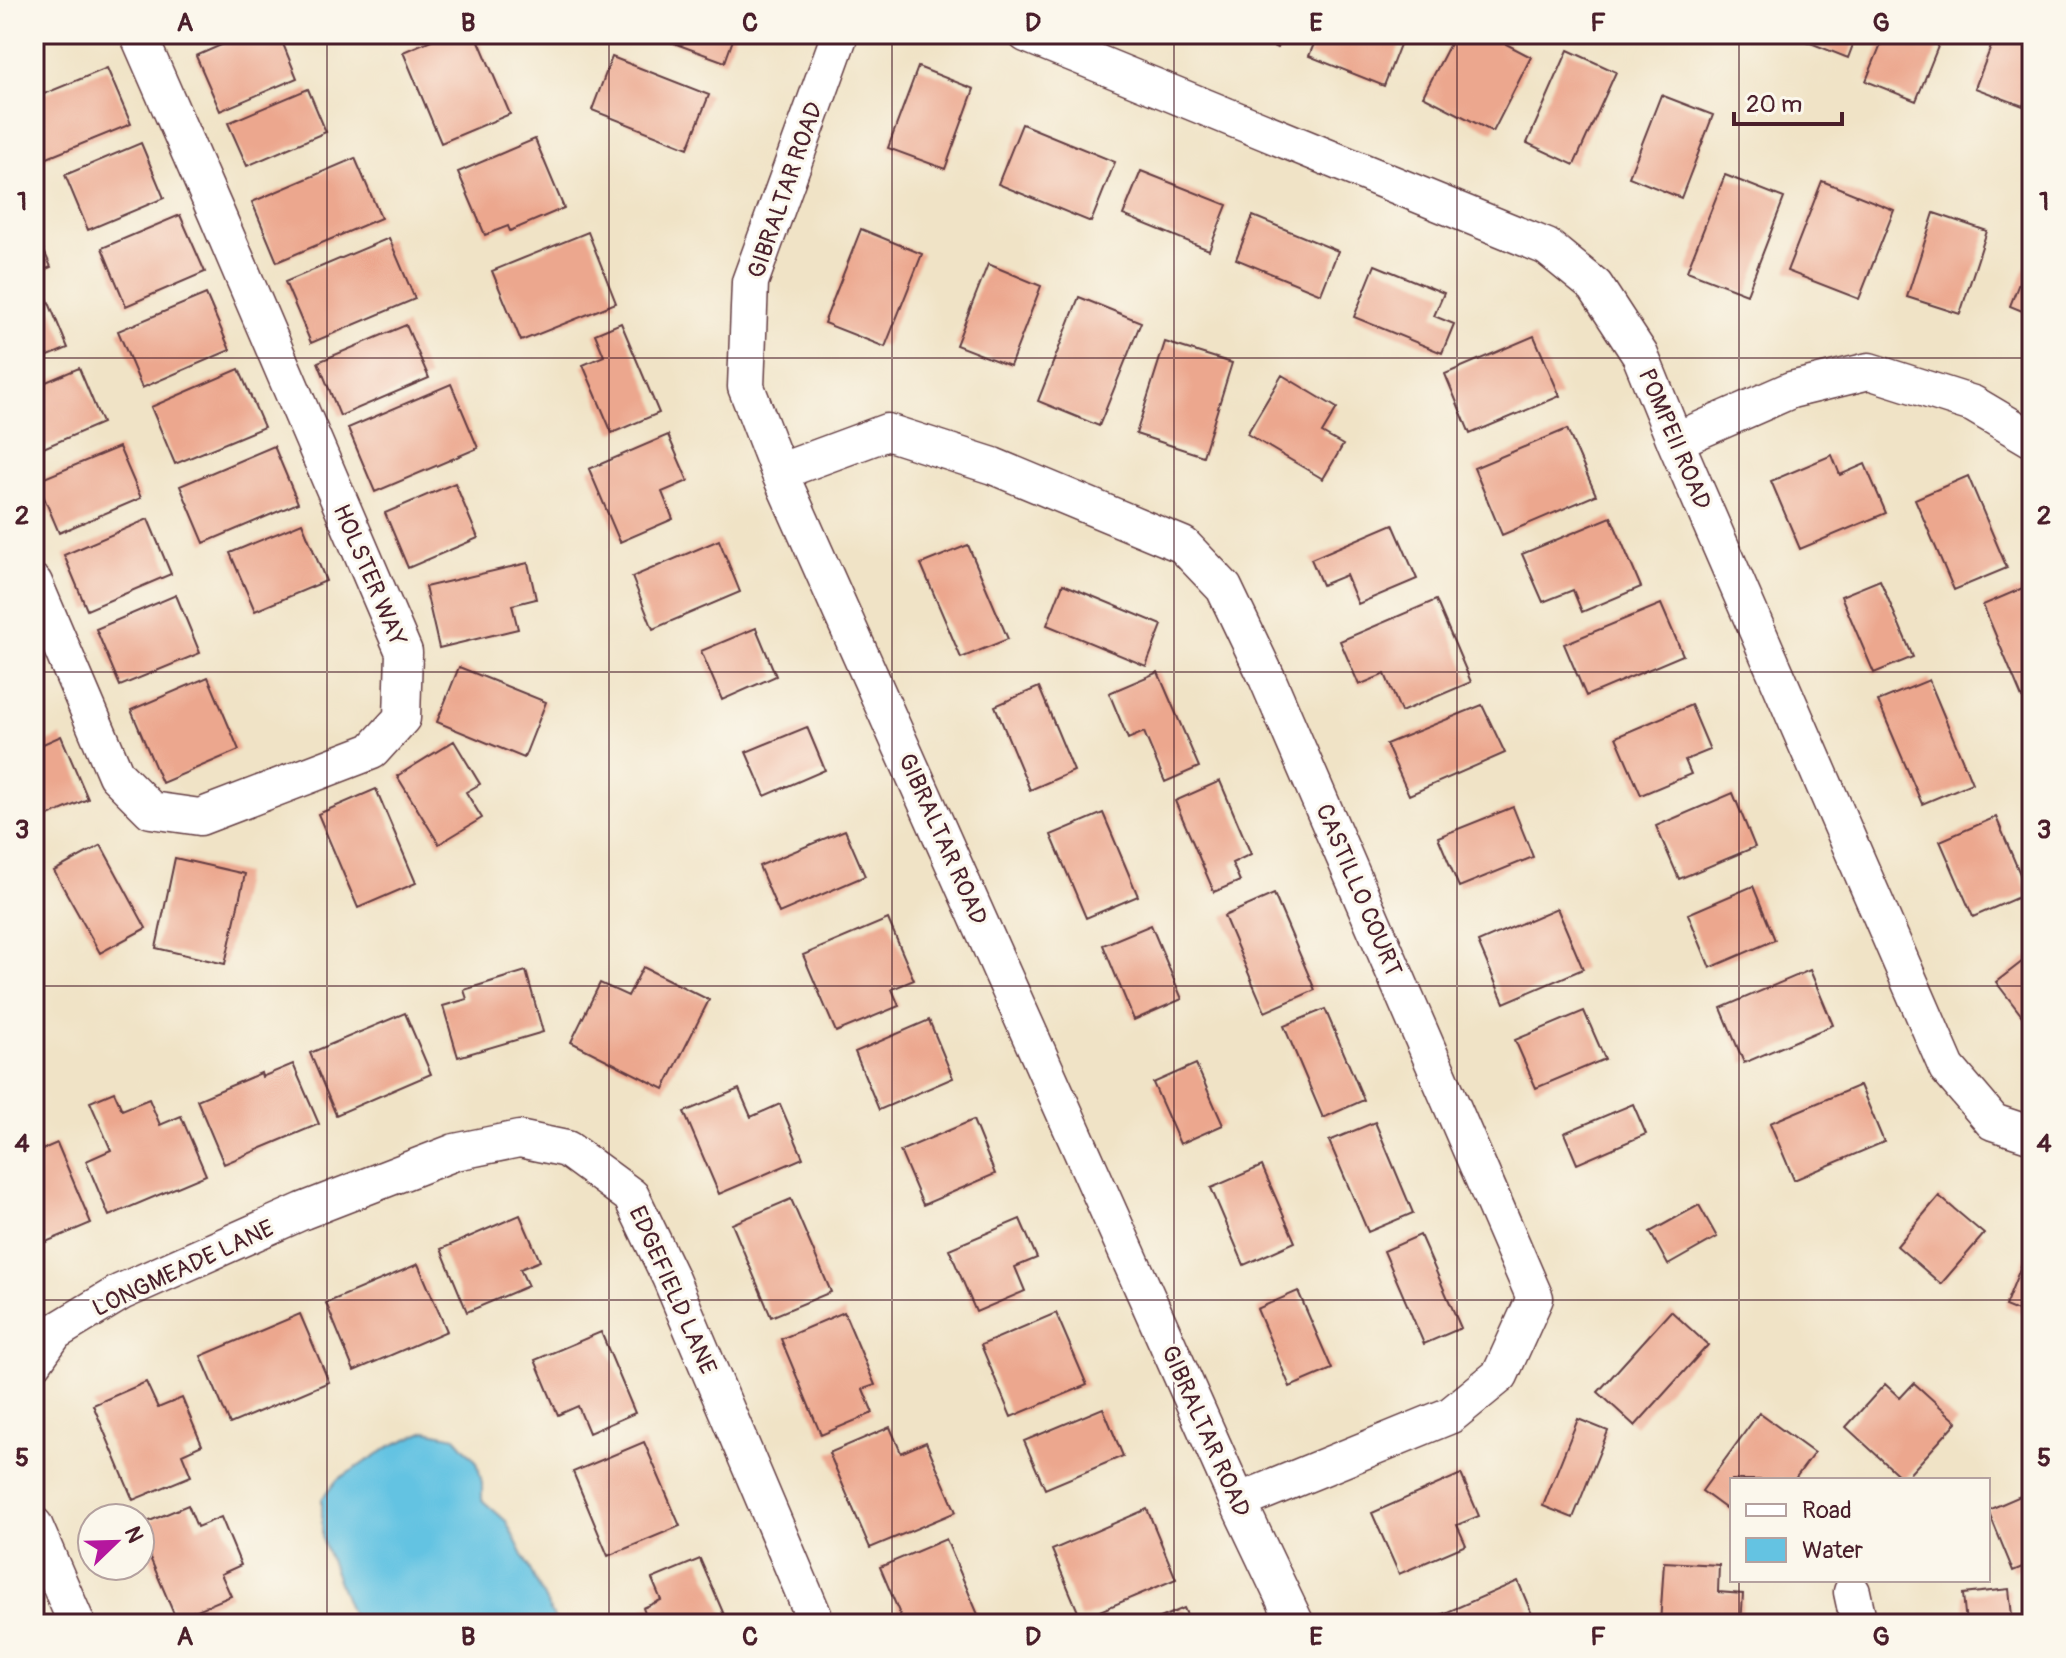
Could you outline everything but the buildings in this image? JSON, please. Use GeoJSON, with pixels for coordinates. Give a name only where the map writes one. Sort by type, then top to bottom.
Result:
{"type":"FeatureCollection","features":[{"type":"Feature","properties":{"kind":"street","name":"HOLSTER WAY"},"geometry":{"type":"LineString","coordinates":[[34,583],[116,775],[151,810],[200,817],[372,751],[402,718],[404,652],[138,34]]}},
{"type":"Feature","properties":{"kind":"street","name":"GIBRALTAR ROAD"},"geometry":{"type":"LineString","coordinates":[[840,34],[750,282],[746,387],[779,472],[1238,1502],[1296,1624]]}},
{"type":"Feature","properties":{"kind":"street","name":"POMPEII ROAD"},"geometry":{"type":"LineString","coordinates":[[1026,34],[1547,247],[1595,286],[1640,355],[1947,1068],[1993,1122],[2032,1135]]}},
{"type":"Feature","properties":{"kind":"street"},"geometry":{"type":"LineString","coordinates":[[1675,441],[1791,390],[1869,371],[1973,404],[2032,439]]}},
{"type":"Feature","properties":{"kind":"street","name":"CASTILLO COURT"},"geometry":{"type":"LineString","coordinates":[[779,472],[887,432],[993,466],[1183,545],[1224,588],[1267,678],[1535,1298],[1500,1375],[1451,1415],[1238,1502]]}},
{"type":"Feature","properties":{"kind":"street","name":"EDGEFIELD LANE"},"geometry":{"type":"LineString","coordinates":[[303,1211],[455,1152],[519,1139],[567,1149],[631,1196],[670,1277],[817,1624]]}},
{"type":"Feature","properties":{"kind":"street","name":"LONGMEADE LANE"},"geometry":{"type":"LineString","coordinates":[[34,1362],[55,1332],[121,1292],[303,1211]]}},
{"type":"Feature","properties":{"kind":"street"},"geometry":{"type":"LineString","coordinates":[[34,1525],[77,1624]]}},
{"type":"Feature","properties":{"kind":"water"},"geometry":{"type":"Polygon","coordinates":[[[426,1431],[455,1437],[477,1462],[482,1500],[506,1521],[557,1624],[355,1624],[322,1539],[322,1499],[337,1480],[391,1446],[426,1431]]]}}]}
